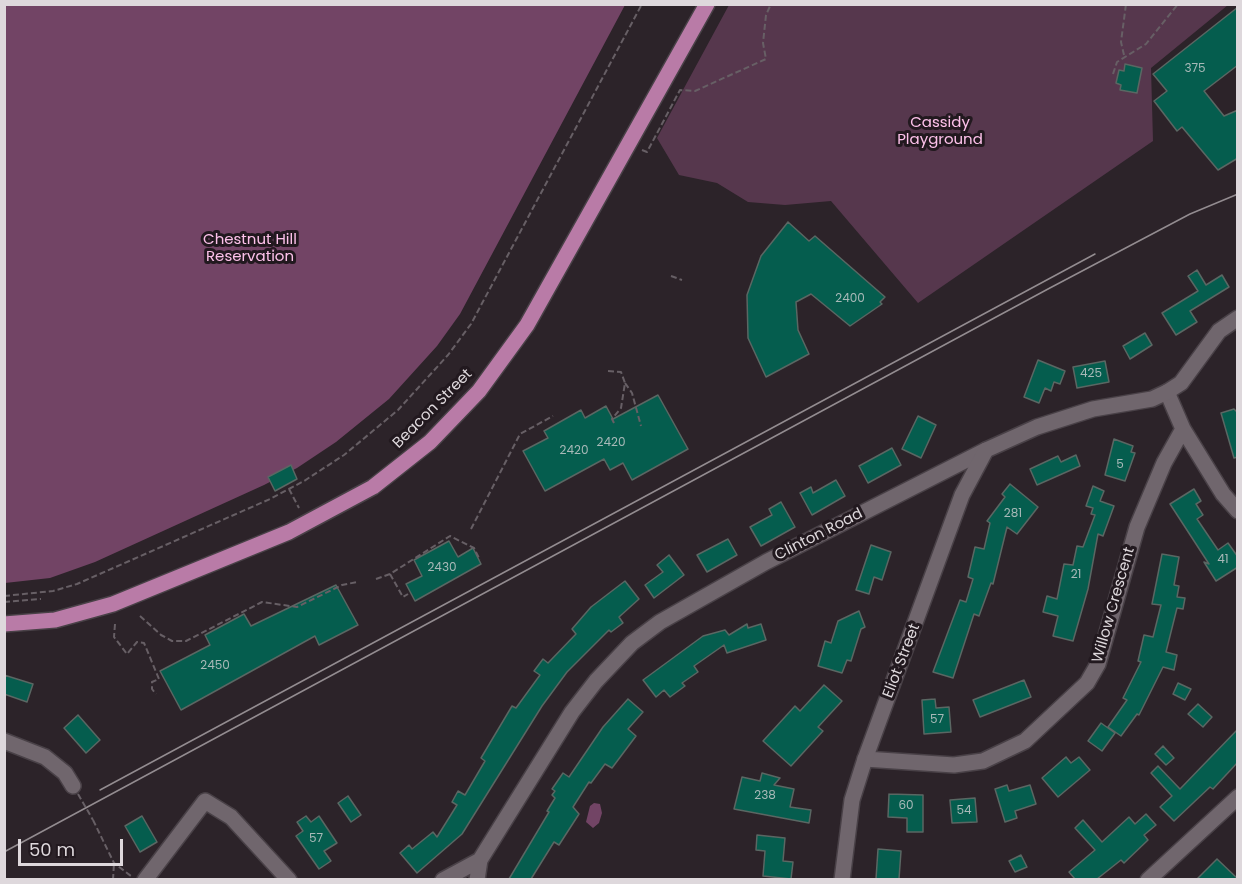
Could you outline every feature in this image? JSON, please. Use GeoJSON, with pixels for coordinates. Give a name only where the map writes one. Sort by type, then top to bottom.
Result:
{"type":"FeatureCollection","features":[{"type":"Feature","properties":{"kind":"main road","name":"Beacon Street"},"geometry":{"type":"LineString","coordinates":[[4,624],[62,618],[113,604],[289,532],[373,487],[430,442],[485,385],[527,325],[707,4]]}},
{"type":"Feature","properties":{"kind":"street","name":"Clinton Road"},"geometry":{"type":"LineString","coordinates":[[477,879],[480,860],[572,712],[596,681],[632,643],[660,622],[766,562],[1037,427],[1093,409],[1152,399],[1167,392],[1181,383],[1220,331],[1238,318]]}},
{"type":"Feature","properties":{"kind":"street"},"geometry":{"type":"LineString","coordinates":[[1167,392],[1183,429],[1223,494],[1238,511]]}},
{"type":"Feature","properties":{"kind":"street","name":"Willow Crescent"},"geometry":{"type":"LineString","coordinates":[[865,759],[954,765],[982,761],[1025,741],[1087,683],[1098,664],[1137,527],[1164,463],[1183,429]]}},
{"type":"Feature","properties":{"kind":"street","name":"Eliot Street"},"geometry":{"type":"LineString","coordinates":[[842,879],[852,800],[865,759],[962,495],[987,450]]}},
{"type":"Feature","properties":{"kind":"street"},"geometry":{"type":"LineString","coordinates":[[4,741],[45,757],[65,773],[76,790]]}},
{"type":"Feature","properties":{"kind":"street"},"geometry":{"type":"LineString","coordinates":[[1148,879],[1238,797]]}},
{"type":"Feature","properties":{"kind":"street"},"geometry":{"type":"LineString","coordinates":[[138,878],[205,801],[231,817],[289,879]]}},
{"type":"Feature","properties":{"kind":"street"},"geometry":{"type":"LineString","coordinates":[[443,879],[480,860]]}},
{"type":"Feature","properties":{"kind":"path"},"geometry":{"type":"LineString","coordinates":[[4,596],[39,593],[77,584],[289,489],[344,455],[421,388],[448,356],[489,292],[642,4]]}},
{"type":"Feature","properties":{"kind":"path"},"geometry":{"type":"LineString","coordinates":[[645,153],[680,90],[695,90],[766,59],[763,43],[766,15],[771,4]]}},
{"type":"Feature","properties":{"kind":"path"},"geometry":{"type":"LineString","coordinates":[[1124,55],[1121,42],[1126,4]]}},
{"type":"Feature","properties":{"kind":"path"},"geometry":{"type":"LineString","coordinates":[[1113,74],[1114,66],[1124,55],[1146,44],[1178,4]]}},
{"type":"Feature","properties":{"kind":"path"},"geometry":{"type":"LineString","coordinates":[[671,276],[682,280]]}},
{"type":"Feature","properties":{"kind":"path"},"geometry":{"type":"LineString","coordinates":[[608,371],[621,372],[632,393],[641,426]]}},
{"type":"Feature","properties":{"kind":"path"},"geometry":{"type":"LineString","coordinates":[[614,423],[612,419],[621,408],[625,383]]}},
{"type":"Feature","properties":{"kind":"path"},"geometry":{"type":"LineString","coordinates":[[471,529],[520,434],[553,416]]}},
{"type":"Feature","properties":{"kind":"path"},"geometry":{"type":"LineString","coordinates":[[289,489],[299,508]]}},
{"type":"Feature","properties":{"kind":"path"},"geometry":{"type":"LineString","coordinates":[[376,579],[390,574],[450,536],[474,548],[480,560]]}},
{"type":"Feature","properties":{"kind":"path"},"geometry":{"type":"LineString","coordinates":[[390,574],[403,597],[408,594]]}},
{"type":"Feature","properties":{"kind":"path"},"geometry":{"type":"LineString","coordinates":[[140,616],[153,630],[172,641],[186,641],[262,602],[297,608],[342,585],[357,582]]}},
{"type":"Feature","properties":{"kind":"path"},"geometry":{"type":"LineString","coordinates":[[39,593],[42,606]]}},
{"type":"Feature","properties":{"kind":"path"},"geometry":{"type":"LineString","coordinates":[[4,602],[40,599]]}},
{"type":"Feature","properties":{"kind":"path"},"geometry":{"type":"LineString","coordinates":[[115,624],[114,637],[127,654],[138,642],[144,644],[159,679],[152,682],[156,694]]}},
{"type":"Feature","properties":{"kind":"path"},"geometry":{"type":"LineString","coordinates":[[76,790],[114,863],[114,879]]}},
{"type":"Feature","properties":{"kind":"path"},"geometry":{"type":"LineString","coordinates":[[114,863],[138,878]]}},
{"type":"Feature","properties":{"kind":"green space","name":"Cassidy Playground"},"geometry":{"type":"Polygon","coordinates":[[[729,5],[1228,5],[1151,68],[1153,141],[918,303],[831,201],[785,205],[748,202],[717,183],[679,175],[657,138],[729,5]]]}},
{"type":"Feature","properties":{"kind":"shaded area","name":"Chestnut Hill Reservation"},"geometry":{"type":"Polygon","coordinates":[[[4,5],[625,5],[460,314],[437,346],[389,399],[336,442],[297,468],[264,485],[95,562],[50,578],[5,583],[4,5]]]}},
{"type":"Feature","properties":{"kind":"shaded area"},"geometry":{"type":"Polygon","coordinates":[[[594,803],[600,804],[602,813],[599,823],[593,828],[586,822],[590,806],[594,803]]]}},
{"type":"Feature","properties":{"kind":"building"},"geometry":{"type":"Polygon","coordinates":[[[1238,7],[1238,65],[1204,91],[1224,116],[1238,110],[1238,158],[1218,170],[1182,127],[1177,131],[1154,101],[1167,91],[1153,74],[1238,7]]]}},
{"type":"Feature","properties":{"kind":"building"},"geometry":{"type":"Polygon","coordinates":[[[1125,64],[1142,68],[1137,93],[1120,90],[1121,85],[1116,83],[1119,70],[1124,71],[1125,64]]]}},
{"type":"Feature","properties":{"kind":"building"},"geometry":{"type":"Polygon","coordinates":[[[788,222],[809,241],[815,236],[885,297],[880,302],[882,304],[850,326],[811,294],[796,302],[798,330],[809,354],[766,377],[748,338],[747,295],[761,256],[788,222]]]}},
{"type":"Feature","properties":{"kind":"building"},"geometry":{"type":"Polygon","coordinates":[[[1197,270],[1206,285],[1222,275],[1229,287],[1190,311],[1197,322],[1176,335],[1162,313],[1198,291],[1188,276],[1197,270]]]}},
{"type":"Feature","properties":{"kind":"building"},"geometry":{"type":"Polygon","coordinates":[[[1145,333],[1152,345],[1130,359],[1123,346],[1145,333]]]}},
{"type":"Feature","properties":{"kind":"building"},"geometry":{"type":"Polygon","coordinates":[[[1038,360],[1065,371],[1060,384],[1054,382],[1051,391],[1045,388],[1039,403],[1024,397],[1038,360]]]}},
{"type":"Feature","properties":{"kind":"building"},"geometry":{"type":"Polygon","coordinates":[[[1105,361],[1109,382],[1077,388],[1073,367],[1105,361]]]}},
{"type":"Feature","properties":{"kind":"building"},"geometry":{"type":"Polygon","coordinates":[[[658,395],[688,449],[632,480],[623,463],[610,470],[604,459],[545,491],[523,451],[548,438],[544,431],[581,410],[585,418],[606,406],[613,419],[658,395]]]}},
{"type":"Feature","properties":{"kind":"building"},"geometry":{"type":"Polygon","coordinates":[[[1234,409],[1238,413],[1238,457],[1234,458],[1221,413],[1234,409]]]}},
{"type":"Feature","properties":{"kind":"building"},"geometry":{"type":"Polygon","coordinates":[[[918,416],[936,425],[921,458],[902,449],[918,416]]]}},
{"type":"Feature","properties":{"kind":"building"},"geometry":{"type":"Polygon","coordinates":[[[1114,439],[1133,446],[1131,452],[1135,453],[1125,481],[1105,475],[1114,439]]]}},
{"type":"Feature","properties":{"kind":"building"},"geometry":{"type":"Polygon","coordinates":[[[892,448],[901,465],[868,483],[859,466],[892,448]]]}},
{"type":"Feature","properties":{"kind":"building"},"geometry":{"type":"Polygon","coordinates":[[[1076,455],[1080,466],[1037,485],[1030,469],[1058,456],[1061,462],[1076,455]]]}},
{"type":"Feature","properties":{"kind":"building"},"geometry":{"type":"Polygon","coordinates":[[[291,465],[297,479],[275,491],[268,477],[291,465]]]}},
{"type":"Feature","properties":{"kind":"building"},"geometry":{"type":"Polygon","coordinates":[[[836,480],[845,496],[812,515],[800,493],[811,487],[813,493],[836,480]]]}},
{"type":"Feature","properties":{"kind":"building"},"geometry":{"type":"Polygon","coordinates":[[[1010,484],[1038,507],[1017,534],[1007,527],[993,584],[991,583],[979,616],[974,614],[953,678],[933,672],[960,600],[966,602],[973,579],[968,577],[975,547],[984,549],[990,523],[987,521],[1005,497],[1002,494],[1010,484]]]}},
{"type":"Feature","properties":{"kind":"building"},"geometry":{"type":"Polygon","coordinates":[[[1093,486],[1104,491],[1100,501],[1114,506],[1103,536],[1098,534],[1088,589],[1073,641],[1053,636],[1058,616],[1043,612],[1047,596],[1057,599],[1064,564],[1073,565],[1077,546],[1083,547],[1095,515],[1091,514],[1093,508],[1086,506],[1093,486]]]}},
{"type":"Feature","properties":{"kind":"building"},"geometry":{"type":"Polygon","coordinates":[[[1194,489],[1201,501],[1196,504],[1203,515],[1197,519],[1218,550],[1228,543],[1238,557],[1238,567],[1216,581],[1204,562],[1209,564],[1170,504],[1194,489]]]}},
{"type":"Feature","properties":{"kind":"building"},"geometry":{"type":"Polygon","coordinates":[[[781,502],[795,527],[761,546],[750,527],[772,515],[769,509],[781,502]]]}},
{"type":"Feature","properties":{"kind":"building"},"geometry":{"type":"Polygon","coordinates":[[[728,539],[737,555],[707,572],[697,555],[728,539]]]}},
{"type":"Feature","properties":{"kind":"building"},"geometry":{"type":"Polygon","coordinates":[[[449,541],[458,557],[473,548],[481,564],[415,601],[406,584],[422,576],[414,560],[449,541]]]}},
{"type":"Feature","properties":{"kind":"building"},"geometry":{"type":"Polygon","coordinates":[[[871,545],[891,552],[882,580],[874,577],[869,594],[856,590],[871,545]]]}},
{"type":"Feature","properties":{"kind":"building"},"geometry":{"type":"Polygon","coordinates":[[[1162,554],[1179,557],[1174,585],[1179,586],[1177,597],[1185,598],[1183,609],[1177,608],[1166,652],[1177,655],[1174,670],[1163,667],[1139,715],[1137,714],[1121,736],[1108,727],[1127,700],[1123,698],[1141,662],[1138,661],[1144,635],[1153,637],[1161,605],[1152,604],[1162,554]]]}},
{"type":"Feature","properties":{"kind":"building"},"geometry":{"type":"Polygon","coordinates":[[[669,555],[684,575],[654,598],[645,585],[663,572],[657,565],[669,555]]]}},
{"type":"Feature","properties":{"kind":"building"},"geometry":{"type":"Polygon","coordinates":[[[625,581],[639,599],[619,617],[623,623],[611,632],[609,630],[567,672],[542,706],[462,834],[417,873],[400,853],[409,845],[412,849],[433,832],[437,837],[457,805],[452,802],[458,791],[465,795],[485,761],[481,758],[512,706],[516,708],[540,675],[534,671],[543,659],[548,663],[576,634],[572,629],[591,607],[625,581]]]}},
{"type":"Feature","properties":{"kind":"building"},"geometry":{"type":"Polygon","coordinates":[[[336,585],[358,625],[319,645],[315,636],[181,710],[160,671],[210,645],[205,635],[244,614],[251,626],[336,585]]]}},
{"type":"Feature","properties":{"kind":"building"},"geometry":{"type":"Polygon","coordinates":[[[859,611],[865,627],[861,629],[851,661],[847,660],[842,673],[818,666],[825,641],[831,643],[838,621],[859,611]]]}},
{"type":"Feature","properties":{"kind":"building"},"geometry":{"type":"Polygon","coordinates":[[[747,624],[748,628],[761,624],[766,640],[727,653],[724,645],[694,666],[698,672],[682,683],[685,686],[670,697],[664,690],[656,697],[643,680],[703,636],[725,630],[729,635],[747,624]]]}},
{"type":"Feature","properties":{"kind":"building"},"geometry":{"type":"Polygon","coordinates":[[[4,675],[33,684],[27,702],[4,694],[4,675]]]}},
{"type":"Feature","properties":{"kind":"building"},"geometry":{"type":"Polygon","coordinates":[[[1024,680],[1031,697],[980,717],[973,700],[1024,680]]]}},
{"type":"Feature","properties":{"kind":"building"},"geometry":{"type":"Polygon","coordinates":[[[1178,683],[1191,689],[1185,700],[1173,694],[1178,683]]]}},
{"type":"Feature","properties":{"kind":"building"},"geometry":{"type":"Polygon","coordinates":[[[824,685],[842,701],[818,727],[823,731],[791,766],[763,741],[795,706],[800,711],[824,685]]]}},
{"type":"Feature","properties":{"kind":"building"},"geometry":{"type":"Polygon","coordinates":[[[628,699],[643,712],[628,729],[636,736],[612,768],[605,764],[591,783],[589,782],[573,807],[579,814],[559,845],[554,842],[531,879],[509,879],[549,812],[547,811],[555,798],[552,795],[555,791],[552,789],[563,773],[569,777],[603,727],[628,699]]]}},
{"type":"Feature","properties":{"kind":"building"},"geometry":{"type":"Polygon","coordinates":[[[935,699],[936,708],[949,707],[951,732],[924,734],[922,700],[935,699]]]}},
{"type":"Feature","properties":{"kind":"building"},"geometry":{"type":"Polygon","coordinates":[[[1198,704],[1212,717],[1203,727],[1188,714],[1198,704]]]}},
{"type":"Feature","properties":{"kind":"building"},"geometry":{"type":"Polygon","coordinates":[[[78,715],[100,740],[86,753],[64,728],[78,715]]]}},
{"type":"Feature","properties":{"kind":"building"},"geometry":{"type":"Polygon","coordinates":[[[1101,723],[1115,733],[1102,751],[1088,741],[1101,723]]]}},
{"type":"Feature","properties":{"kind":"building"},"geometry":{"type":"Polygon","coordinates":[[[1238,729],[1238,762],[1213,789],[1210,787],[1174,821],[1160,807],[1172,796],[1151,773],[1158,766],[1180,789],[1238,729]]]}},
{"type":"Feature","properties":{"kind":"building"},"geometry":{"type":"Polygon","coordinates":[[[1163,746],[1174,758],[1166,765],[1155,754],[1163,746]]]}},
{"type":"Feature","properties":{"kind":"building"},"geometry":{"type":"Polygon","coordinates":[[[1066,757],[1071,763],[1079,757],[1090,770],[1058,797],[1042,778],[1066,757]]]}},
{"type":"Feature","properties":{"kind":"building"},"geometry":{"type":"Polygon","coordinates":[[[762,773],[780,778],[774,785],[794,789],[790,807],[811,810],[809,823],[734,809],[742,777],[760,781],[762,773]]]}},
{"type":"Feature","properties":{"kind":"building"},"geometry":{"type":"Polygon","coordinates":[[[1007,785],[1009,791],[1030,785],[1036,804],[1015,811],[1017,818],[1005,822],[995,789],[1007,785]]]}},
{"type":"Feature","properties":{"kind":"building"},"geometry":{"type":"Polygon","coordinates":[[[889,794],[923,795],[923,832],[907,832],[907,818],[888,817],[889,794]]]}},
{"type":"Feature","properties":{"kind":"building"},"geometry":{"type":"Polygon","coordinates":[[[348,796],[361,815],[351,822],[338,803],[348,796]]]}},
{"type":"Feature","properties":{"kind":"building"},"geometry":{"type":"Polygon","coordinates":[[[975,798],[977,822],[952,823],[950,800],[975,798]]]}},
{"type":"Feature","properties":{"kind":"building"},"geometry":{"type":"Polygon","coordinates":[[[1146,814],[1156,825],[1144,835],[1148,840],[1124,863],[1121,860],[1097,879],[1075,879],[1069,872],[1095,850],[1075,828],[1083,820],[1102,842],[1129,817],[1135,824],[1146,814]]]}},
{"type":"Feature","properties":{"kind":"building"},"geometry":{"type":"Polygon","coordinates":[[[142,816],[157,842],[140,852],[125,826],[142,816]]]}},
{"type":"Feature","properties":{"kind":"building"},"geometry":{"type":"Polygon","coordinates":[[[306,816],[311,822],[319,816],[337,843],[324,851],[331,861],[319,869],[296,836],[303,831],[297,822],[306,816]]]}},
{"type":"Feature","properties":{"kind":"building"},"geometry":{"type":"Polygon","coordinates":[[[757,835],[785,838],[783,861],[793,862],[791,879],[763,876],[765,851],[756,850],[757,835]]]}},
{"type":"Feature","properties":{"kind":"building"},"geometry":{"type":"Polygon","coordinates":[[[878,849],[901,851],[899,879],[876,879],[878,849]]]}},
{"type":"Feature","properties":{"kind":"building"},"geometry":{"type":"Polygon","coordinates":[[[1021,855],[1027,867],[1015,872],[1009,861],[1021,855]]]}},
{"type":"Feature","properties":{"kind":"building"},"geometry":{"type":"Polygon","coordinates":[[[1217,859],[1238,879],[1197,879],[1217,859]]]}},
{"type":"Feature","properties":{"kind":"tram line"},"geometry":{"type":"LineString","coordinates":[[4,852],[1048,289],[1190,214],[1238,194]]}},
{"type":"Feature","properties":{"kind":"tram line"},"geometry":{"type":"LineString","coordinates":[[100,790],[1095,254]]}}]}
